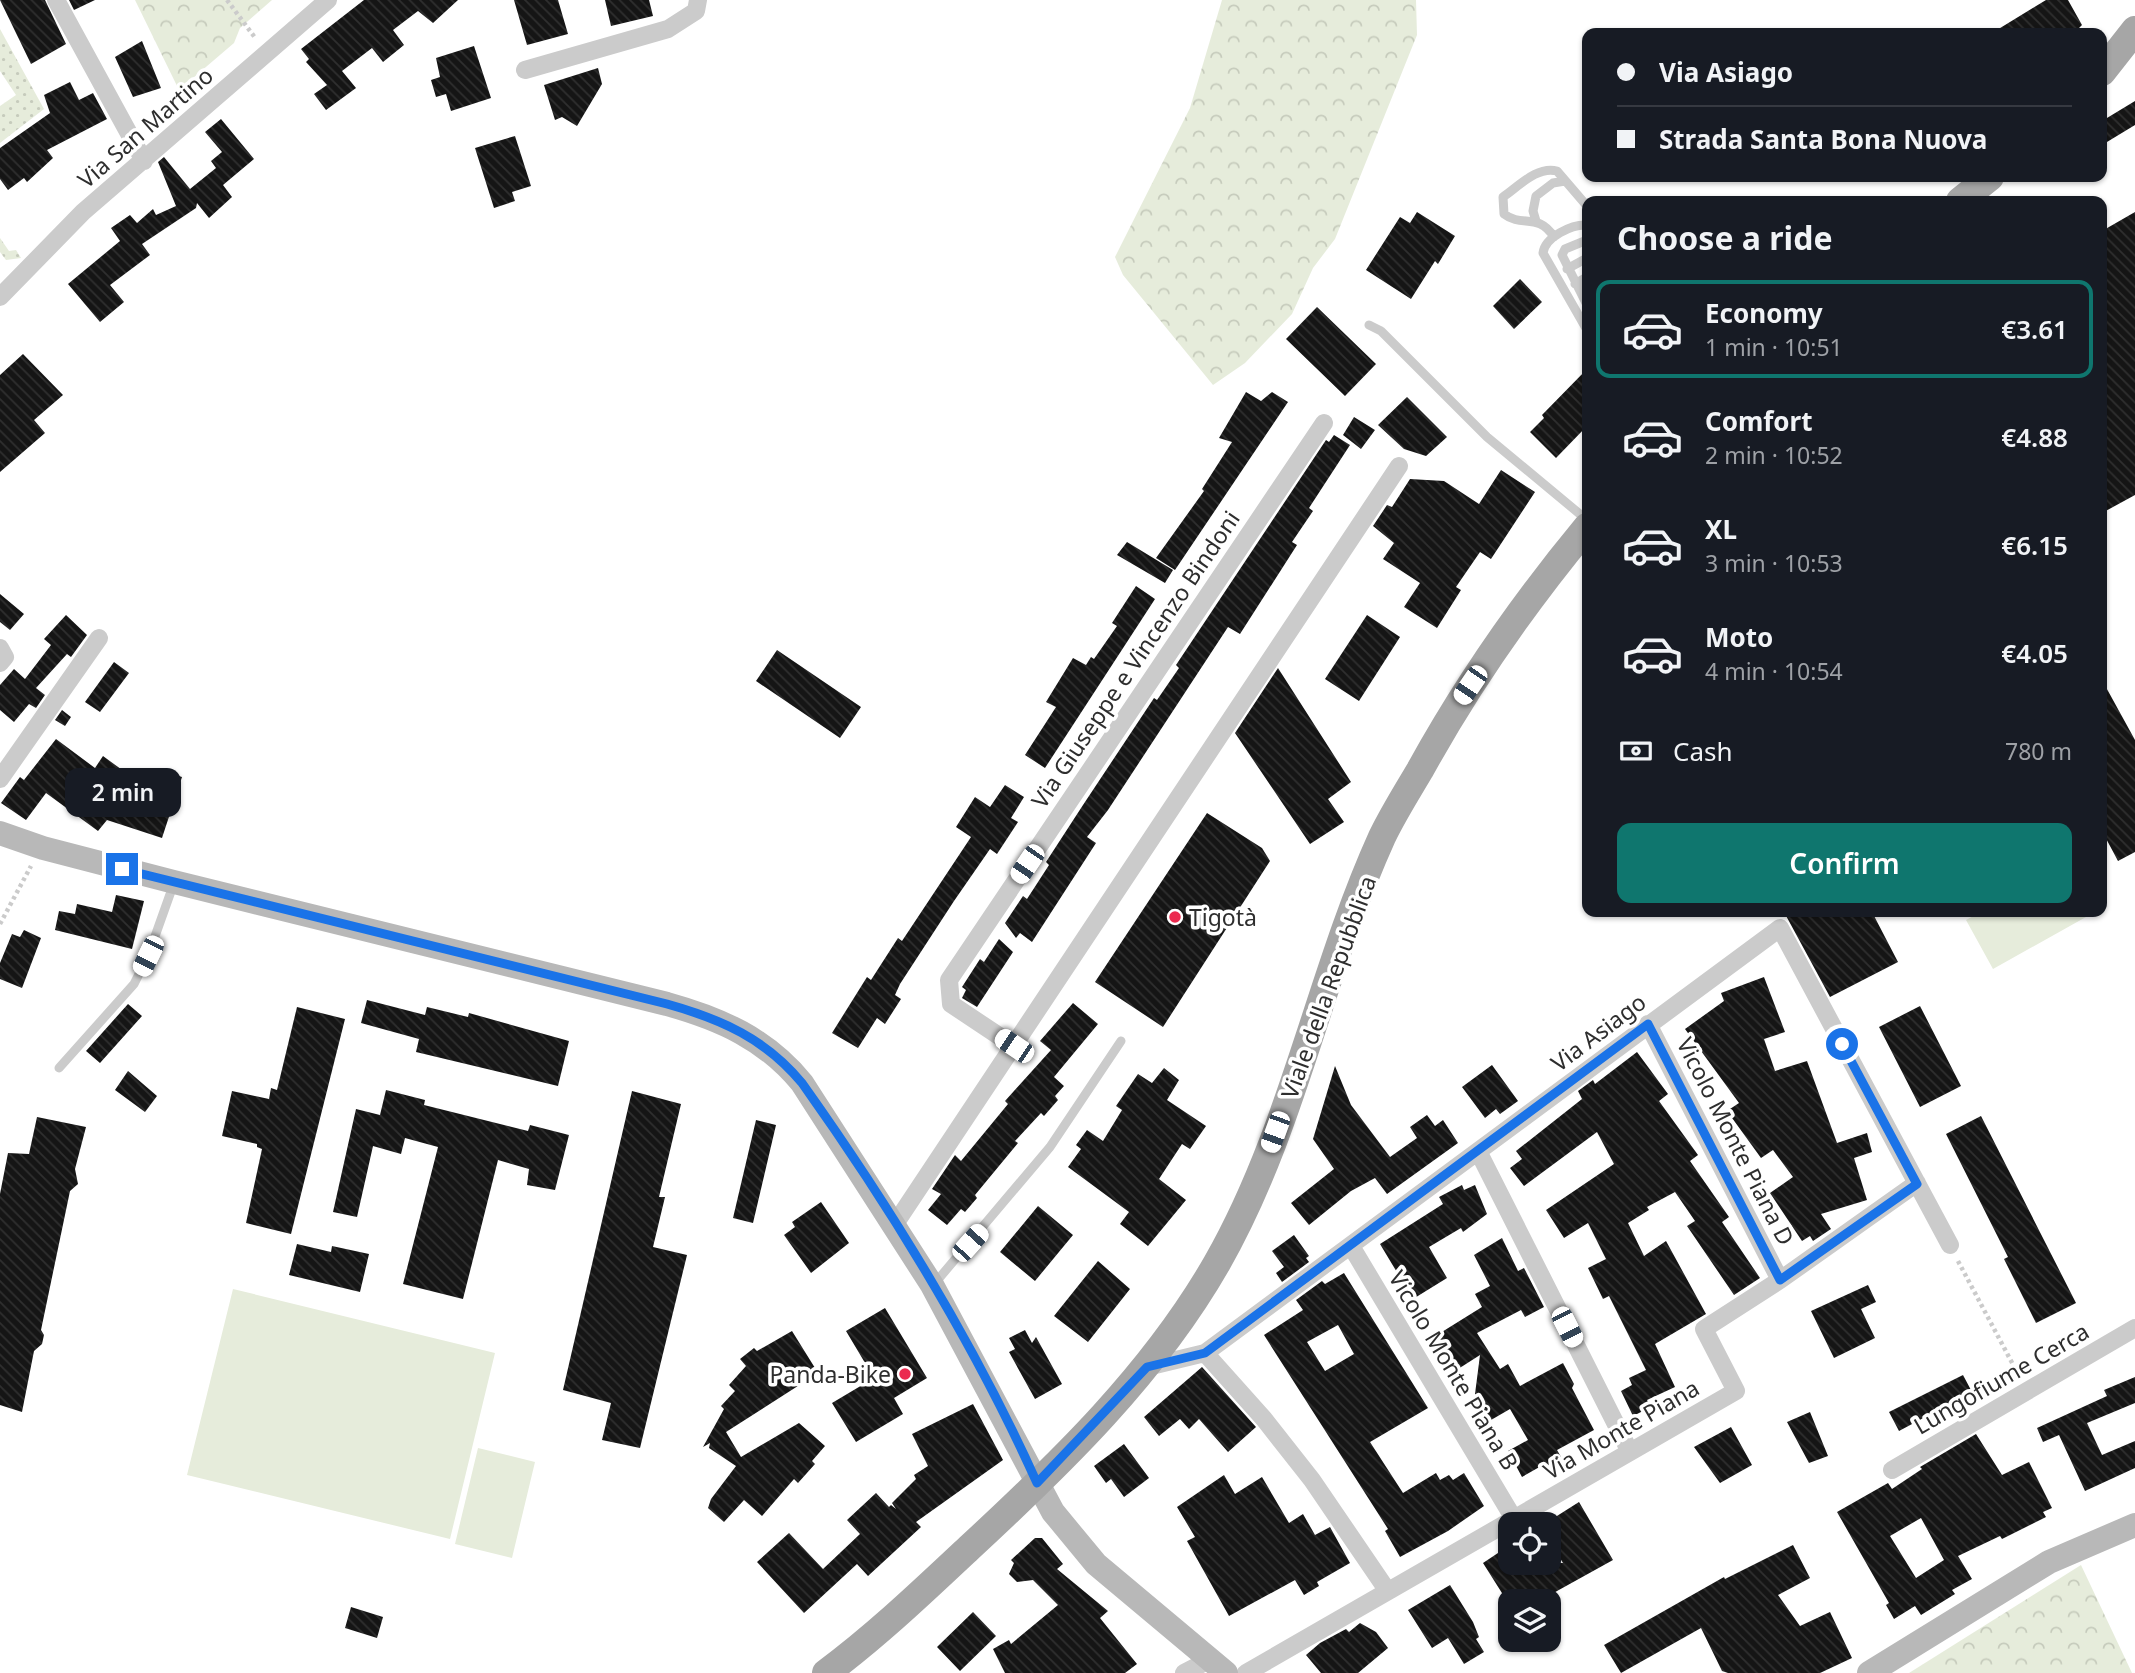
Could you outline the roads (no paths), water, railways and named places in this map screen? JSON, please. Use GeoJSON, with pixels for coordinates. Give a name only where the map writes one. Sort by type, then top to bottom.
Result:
{"type":"FeatureCollection","features":[{"type":"Feature","properties":{"kind":"main road"},"geometry":{"type":"LineString","coordinates":[[2107,66],[2135,30]]}},
{"type":"Feature","properties":{"kind":"main road"},"geometry":{"type":"LineString","coordinates":[[1967,196],[1984,182]]}},
{"type":"Feature","properties":{"kind":"main road","name":"Viale della Repubblica"},"geometry":{"type":"LineString","coordinates":[[825,1673],[894,1618],[1037,1483],[1147,1367],[1187,1313],[1218,1261],[1259,1175],[1383,836],[1455,708],[1517,616],[1582,533]]}},
{"type":"Feature","properties":{"kind":"street"},"geometry":{"type":"LineString","coordinates":[[56,0],[144,161]]}},
{"type":"Feature","properties":{"kind":"street","name":"Via San Martino"},"geometry":{"type":"LineString","coordinates":[[0,297],[64,231],[328,0]]}},
{"type":"Feature","properties":{"kind":"street"},"geometry":{"type":"LineString","coordinates":[[525,70],[668,29],[696,11],[698,0]]}},
{"type":"Feature","properties":{"kind":"street","name":"Via Giuseppe e Vincenzo Bindoni"},"geometry":{"type":"LineString","coordinates":[[1014,1046],[951,1004],[949,980],[1324,423]]}},
{"type":"Feature","properties":{"kind":"street"},"geometry":{"type":"LineString","coordinates":[[895,1224],[1399,466]]}},
{"type":"Feature","properties":{"kind":"street"},"geometry":{"type":"LineString","coordinates":[[0,779],[99,638]]}},
{"type":"Feature","properties":{"kind":"street"},"geometry":{"type":"LineString","coordinates":[[0,648],[5,657],[0,663]]}},
{"type":"Feature","properties":{"kind":"street"},"geometry":{"type":"LineString","coordinates":[[0,833],[43,848],[174,882],[667,1004],[742,1031],[772,1051],[794,1074],[895,1224],[1009,1425],[1053,1512],[1080,1548],[1218,1666]]}},
{"type":"Feature","properties":{"kind":"street","name":"Via Asiago"},"geometry":{"type":"LineString","coordinates":[[1147,1367],[1205,1353],[1780,928],[1950,1245]]}},
{"type":"Feature","properties":{"kind":"street","name":"Vicolo Monte Piana D"},"geometry":{"type":"LineString","coordinates":[[1648,1024],[1780,1280]]}},
{"type":"Feature","properties":{"kind":"street"},"geometry":{"type":"LineString","coordinates":[[1479,1153],[1630,1452]]}},
{"type":"Feature","properties":{"kind":"street","name":"Via Monte Piana"},"geometry":{"type":"LineString","coordinates":[[1526,1512],[1736,1391],[1704,1329],[1780,1280],[1917,1184]]}},
{"type":"Feature","properties":{"kind":"street","name":"Vicolo Monte Piana B"},"geometry":{"type":"LineString","coordinates":[[1352,1246],[1510,1512]]}},
{"type":"Feature","properties":{"kind":"street","name":"Lungofiume Cerca"},"geometry":{"type":"LineString","coordinates":[[1892,1471],[2135,1328]]}},
{"type":"Feature","properties":{"kind":"street"},"geometry":{"type":"LineString","coordinates":[[1205,1353],[1264,1419],[1312,1480],[1387,1590]]}},
{"type":"Feature","properties":{"kind":"street"},"geometry":{"type":"LineString","coordinates":[[1879,1670],[2049,1562],[2135,1525]]}},
{"type":"Feature","properties":{"kind":"street","name":"Via Monte Piana"},"geometry":{"type":"LineString","coordinates":[[1246,1673],[1498,1528]]}},
{"type":"Feature","properties":{"kind":"street"},"geometry":{"type":"LineString","coordinates":[[1184,1673],[1218,1666]]}},
{"type":"Feature","properties":{"kind":"lane"},"geometry":{"type":"LineString","coordinates":[[1555,237],[1549,228],[1536,221],[1510,218],[1502,209],[1503,197],[1543,170],[1557,171],[1582,200]]}},
{"type":"Feature","properties":{"kind":"lane"},"geometry":{"type":"LineString","coordinates":[[1536,221],[1533,211],[1536,196],[1553,183],[1565,181]]}},
{"type":"Feature","properties":{"kind":"lane"},"geometry":{"type":"LineString","coordinates":[[1582,225],[1574,226],[1544,246],[1544,259],[1582,323]]}},
{"type":"Feature","properties":{"kind":"lane"},"geometry":{"type":"LineString","coordinates":[[1582,242],[1565,249],[1562,255],[1582,294]]}},
{"type":"Feature","properties":{"kind":"lane"},"geometry":{"type":"LineString","coordinates":[[1567,269],[1582,261]]}},
{"type":"Feature","properties":{"kind":"lane"},"geometry":{"type":"LineString","coordinates":[[1575,284],[1582,280]]}},
{"type":"Feature","properties":{"kind":"lane"},"geometry":{"type":"LineString","coordinates":[[1369,325],[1381,331],[1487,437],[1582,516]]}},
{"type":"Feature","properties":{"kind":"lane"},"geometry":{"type":"LineString","coordinates":[[59,1068],[134,984],[148,956],[174,882]]}},
{"type":"Feature","properties":{"kind":"lane"},"geometry":{"type":"LineString","coordinates":[[932,1285],[1050,1147],[1121,1041]]}},
{"type":"Feature","properties":{"kind":"place","name":"Tigotà"},"geometry":{"type":"Point","coordinates":[1175,917]}},
{"type":"Feature","properties":{"kind":"place","name":"Panda-Bike"},"geometry":{"type":"Point","coordinates":[905,1374]}}]}
